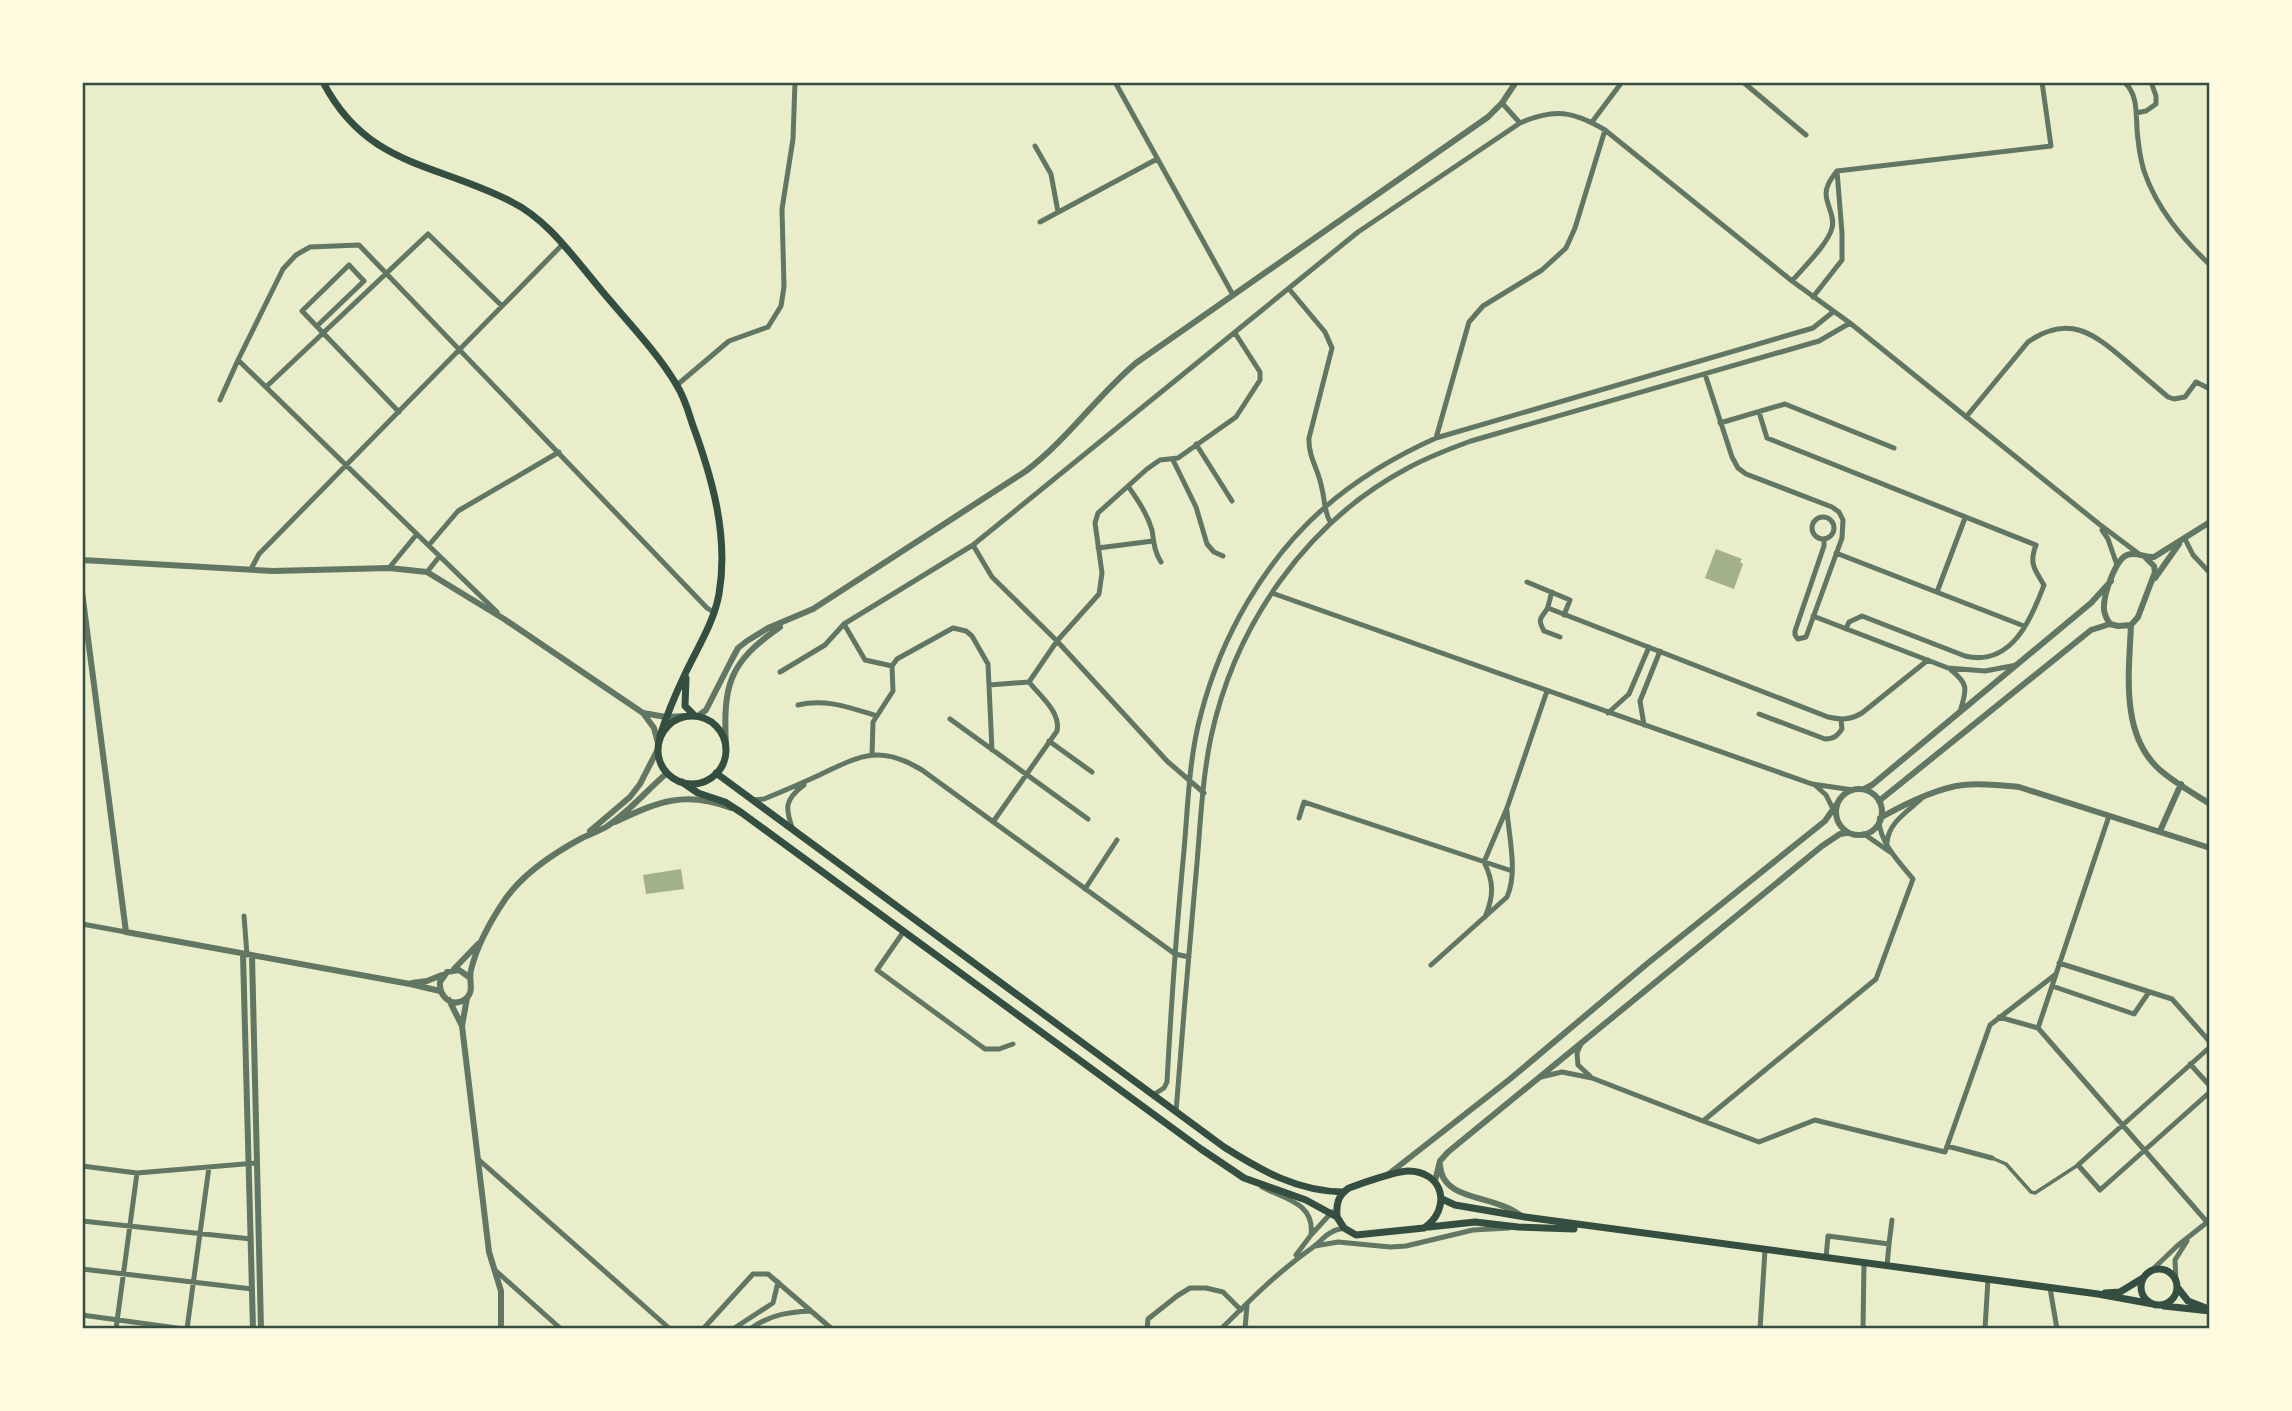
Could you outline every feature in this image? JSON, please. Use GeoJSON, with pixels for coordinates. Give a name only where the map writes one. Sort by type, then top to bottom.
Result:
{"type":"FeatureCollection","features":[{"type":"Feature","properties":{"kind":"main road"},"geometry":{"type":"LineString","coordinates":[[323,82],[363,135],[379,146],[418,166],[509,200],[540,220],[563,244],[677,385],[699,440],[716,503],[722,576],[715,613],[666,718],[659,743],[662,766],[667,773],[698,793],[725,802],[743,813],[1200,1149],[1244,1178],[1306,1200],[1334,1216],[1344,1228],[1356,1235],[1475,1222],[1518,1227],[1609,1230]]}},
{"type":"Feature","properties":{"kind":"main road"},"geometry":{"type":"LineString","coordinates":[[682,782],[701,782],[716,773],[722,765],[726,747],[717,727],[709,720],[693,716],[688,711],[684,698],[687,671]]}},
{"type":"Feature","properties":{"kind":"main road"},"geometry":{"type":"LineString","coordinates":[[659,743],[670,723],[693,716]]}},
{"type":"Feature","properties":{"kind":"main road"},"geometry":{"type":"LineString","coordinates":[[716,773],[1244,1160],[1292,1183],[1320,1192],[1343,1192]]}},
{"type":"Feature","properties":{"kind":"main road"},"geometry":{"type":"LineString","coordinates":[[1334,1216],[1343,1192],[1349,1188],[1401,1171],[1411,1171],[1426,1174],[1435,1181],[1442,1199],[1434,1222],[1424,1228]]}},
{"type":"Feature","properties":{"kind":"main road"},"geometry":{"type":"LineString","coordinates":[[1442,1199],[1455,1205],[1609,1230],[2050,1287],[2156,1305],[2210,1310]]}},
{"type":"Feature","properties":{"kind":"main road"},"geometry":{"type":"LineString","coordinates":[[2098,1294],[2120,1292],[2151,1271],[2166,1270],[2188,1301],[2210,1310]]}},
{"type":"Feature","properties":{"kind":"main road"},"geometry":{"type":"LineString","coordinates":[[2143,1278],[2142,1293],[2156,1305]]}},
{"type":"Feature","properties":{"kind":"main road"},"geometry":{"type":"LineString","coordinates":[[2156,1305],[2172,1300],[2177,1284]]}},
{"type":"Feature","properties":{"kind":"street"},"geometry":{"type":"LineString","coordinates":[[677,385],[729,341],[768,327],[781,306],[784,287],[782,209],[794,130],[795,82]]}},
{"type":"Feature","properties":{"kind":"street"},"geometry":{"type":"LineString","coordinates":[[1115,82],[1233,295]]}},
{"type":"Feature","properties":{"kind":"street"},"geometry":{"type":"LineString","coordinates":[[643,713],[666,718],[693,716],[706,710],[738,648],[768,628],[813,609],[1026,471],[1046,455],[1115,381],[1136,363],[1488,117],[1502,103],[1516,82]]}},
{"type":"Feature","properties":{"kind":"street"},"geometry":{"type":"LineString","coordinates":[[1592,122],[1622,82]]}},
{"type":"Feature","properties":{"kind":"street"},"geometry":{"type":"LineString","coordinates":[[1743,82],[1806,135]]}},
{"type":"Feature","properties":{"kind":"street"},"geometry":{"type":"LineString","coordinates":[[1837,171],[2051,146],[2042,82]]}},
{"type":"Feature","properties":{"kind":"street"},"geometry":{"type":"LineString","coordinates":[[2124,82],[2133,94],[2137,139],[2144,170],[2155,197],[2169,221],[2189,246],[2210,265]]}},
{"type":"Feature","properties":{"kind":"street"},"geometry":{"type":"LineString","coordinates":[[2136,113],[2146,111],[2156,104],[2151,82]]}},
{"type":"Feature","properties":{"kind":"street"},"geometry":{"type":"LineString","coordinates":[[1502,103],[1520,123]]}},
{"type":"Feature","properties":{"kind":"street"},"geometry":{"type":"LineString","coordinates":[[780,672],[825,645],[844,624],[973,545],[1358,232],[1520,123],[1539,114],[1551,112],[1592,122],[1605,130],[2154,566],[2155,572],[2138,617],[2131,625],[2130,701],[2134,726],[2144,748],[2158,768],[2210,804]]}},
{"type":"Feature","properties":{"kind":"street"},"geometry":{"type":"LineString","coordinates":[[1436,438],[1469,322],[1483,306],[1542,270],[1566,248],[1575,228],[1605,130]]}},
{"type":"Feature","properties":{"kind":"street"},"geometry":{"type":"LineString","coordinates":[[1035,146],[1051,174],[1058,212]]}},
{"type":"Feature","properties":{"kind":"street"},"geometry":{"type":"LineString","coordinates":[[1040,222],[1157,159]]}},
{"type":"Feature","properties":{"kind":"street"},"geometry":{"type":"LineString","coordinates":[[1792,281],[1828,236],[1832,227],[1833,218],[1826,194],[1837,171]]}},
{"type":"Feature","properties":{"kind":"street"},"geometry":{"type":"LineString","coordinates":[[1813,297],[1842,260],[1837,171]]}},
{"type":"Feature","properties":{"kind":"street"},"geometry":{"type":"LineString","coordinates":[[266,387],[428,234],[502,306]]}},
{"type":"Feature","properties":{"kind":"street"},"geometry":{"type":"LineString","coordinates":[[251,569],[259,554],[563,244]]}},
{"type":"Feature","properties":{"kind":"street"},"geometry":{"type":"LineString","coordinates":[[220,400],[283,269],[296,255],[310,247],[359,245],[707,608],[715,613]]}},
{"type":"Feature","properties":{"kind":"street"},"geometry":{"type":"LineString","coordinates":[[317,326],[364,281],[349,265],[302,311],[399,412]]}},
{"type":"Feature","properties":{"kind":"street"},"geometry":{"type":"LineString","coordinates":[[1289,289],[1325,332],[1332,348],[1309,438],[1311,460],[1320,479],[1329,520]]}},
{"type":"Feature","properties":{"kind":"street"},"geometry":{"type":"LineString","coordinates":[[1153,1095],[1164,1088],[1167,1082],[1190,783],[1201,713],[1223,650],[1240,613],[1291,542],[1325,507],[1401,454],[1436,438],[1813,328],[1833,312]]}},
{"type":"Feature","properties":{"kind":"street"},"geometry":{"type":"LineString","coordinates":[[1176,1112],[1210,742],[1225,688],[1255,618],[1329,520],[1407,468],[1441,452],[1471,441],[1819,341],[1850,323]]}},
{"type":"Feature","properties":{"kind":"street"},"geometry":{"type":"LineString","coordinates":[[1966,417],[2028,342],[2038,335],[2059,328],[2088,332],[2101,340],[2168,397],[2185,397],[2196,383],[2210,389]]}},
{"type":"Feature","properties":{"kind":"street"},"geometry":{"type":"LineString","coordinates":[[1029,682],[1057,641],[1099,594],[1102,573],[1096,518],[1098,513],[1147,468],[1160,460],[1173,460],[1236,417],[1260,380],[1261,372],[1234,333]]}},
{"type":"Feature","properties":{"kind":"street"},"geometry":{"type":"LineString","coordinates":[[238,360],[504,619]]}},
{"type":"Feature","properties":{"kind":"street"},"geometry":{"type":"LineString","coordinates":[[1705,374],[1738,468],[1746,474],[1832,507],[1839,512],[1843,520],[1836,553],[1806,637],[1798,639],[1795,631],[1824,546],[1824,539]]}},
{"type":"Feature","properties":{"kind":"street"},"geometry":{"type":"LineString","coordinates":[[1720,423],[1785,404],[1894,448]]}},
{"type":"Feature","properties":{"kind":"street"},"geometry":{"type":"LineString","coordinates":[[1759,412],[1767,438],[2036,545],[2031,556],[2032,564],[2043,585],[2030,621],[2024,626],[2020,637],[2000,652],[1973,658],[1862,616],[1849,622],[1846,629]]}},
{"type":"Feature","properties":{"kind":"street"},"geometry":{"type":"LineString","coordinates":[[1196,444],[1232,501]]}},
{"type":"Feature","properties":{"kind":"street"},"geometry":{"type":"LineString","coordinates":[[429,545],[458,511],[559,452]]}},
{"type":"Feature","properties":{"kind":"street"},"geometry":{"type":"LineString","coordinates":[[1173,460],[1196,507],[1207,544],[1214,552],[1223,556]]}},
{"type":"Feature","properties":{"kind":"street"},"geometry":{"type":"LineString","coordinates":[[1128,486],[1142,506],[1152,530],[1154,551],[1161,562]]}},
{"type":"Feature","properties":{"kind":"street"},"geometry":{"type":"LineString","coordinates":[[1319,513],[1329,520]]}},
{"type":"Feature","properties":{"kind":"street"},"geometry":{"type":"LineString","coordinates":[[1822,517],[1830,519],[1834,527],[1831,535],[1824,539],[1816,536],[1812,529],[1814,521],[1822,517]]}},
{"type":"Feature","properties":{"kind":"street"},"geometry":{"type":"LineString","coordinates":[[1937,592],[1965,518]]}},
{"type":"Feature","properties":{"kind":"street"},"geometry":{"type":"LineString","coordinates":[[2146,558],[2154,557],[2210,523]]}},
{"type":"Feature","properties":{"kind":"street"},"geometry":{"type":"LineString","coordinates":[[2099,524],[2108,539],[2117,565]]}},
{"type":"Feature","properties":{"kind":"street"},"geometry":{"type":"LineString","coordinates":[[389,568],[417,534]]}},
{"type":"Feature","properties":{"kind":"street"},"geometry":{"type":"LineString","coordinates":[[2183,540],[2210,573]]}},
{"type":"Feature","properties":{"kind":"street"},"geometry":{"type":"LineString","coordinates":[[2150,586],[2183,540]]}},
{"type":"Feature","properties":{"kind":"street"},"geometry":{"type":"LineString","coordinates":[[1098,548],[1153,541]]}},
{"type":"Feature","properties":{"kind":"street"},"geometry":{"type":"LineString","coordinates":[[973,545],[992,577],[1057,641],[1190,783],[1204,793]]}},
{"type":"Feature","properties":{"kind":"street"},"geometry":{"type":"LineString","coordinates":[[1836,553],[2024,626]]}},
{"type":"Feature","properties":{"kind":"street"},"geometry":{"type":"LineString","coordinates":[[2110,624],[2103,607],[2117,565],[2126,555],[2138,554]]}},
{"type":"Feature","properties":{"kind":"street"},"geometry":{"type":"LineString","coordinates":[[427,572],[439,557]]}},
{"type":"Feature","properties":{"kind":"street"},"geometry":{"type":"LineString","coordinates":[[2203,566],[2210,559]]}},
{"type":"Feature","properties":{"kind":"street"},"geometry":{"type":"LineString","coordinates":[[82,560],[251,569],[389,568],[427,572],[504,619],[643,713],[654,729],[659,743],[640,784],[630,797],[580,839]]}},
{"type":"Feature","properties":{"kind":"street"},"geometry":{"type":"LineString","coordinates":[[1527,582],[1570,600],[1564,615]]}},
{"type":"Feature","properties":{"kind":"street"},"geometry":{"type":"LineString","coordinates":[[1272,593],[1812,784],[1853,790],[1872,785],[2091,603],[2111,582]]}},
{"type":"Feature","properties":{"kind":"street"},"geometry":{"type":"LineString","coordinates":[[82,592],[126,932]]}},
{"type":"Feature","properties":{"kind":"street"},"geometry":{"type":"LineString","coordinates":[[1552,592],[1548,608],[1541,616],[1541,625],[1544,631],[1560,637]]}},
{"type":"Feature","properties":{"kind":"street"},"geometry":{"type":"LineString","coordinates":[[1548,608],[1841,720],[1854,718],[1862,713],[1928,660]]}},
{"type":"Feature","properties":{"kind":"street"},"geometry":{"type":"LineString","coordinates":[[1813,616],[1948,668],[1986,671],[2017,665]]}},
{"type":"Feature","properties":{"kind":"street"},"geometry":{"type":"LineString","coordinates":[[726,747],[725,700],[733,675],[747,652],[787,622]]}},
{"type":"Feature","properties":{"kind":"street"},"geometry":{"type":"LineString","coordinates":[[844,624],[865,660],[892,666]]}},
{"type":"Feature","properties":{"kind":"street"},"geometry":{"type":"LineString","coordinates":[[1880,801],[2091,630],[2110,624],[2131,625]]}},
{"type":"Feature","properties":{"kind":"street"},"geometry":{"type":"LineString","coordinates":[[872,755],[873,722],[893,691],[892,666],[897,659],[947,630],[959,629],[972,636],[988,664],[992,750]]}},
{"type":"Feature","properties":{"kind":"street"},"geometry":{"type":"LineString","coordinates":[[1608,713],[1629,694],[1649,647]]}},
{"type":"Feature","properties":{"kind":"street"},"geometry":{"type":"LineString","coordinates":[[1644,725],[1640,701],[1660,651]]}},
{"type":"Feature","properties":{"kind":"street"},"geometry":{"type":"LineString","coordinates":[[1641,668],[1650,672]]}},
{"type":"Feature","properties":{"kind":"street"},"geometry":{"type":"LineString","coordinates":[[1948,668],[1964,682],[1966,689],[1960,712]]}},
{"type":"Feature","properties":{"kind":"street"},"geometry":{"type":"LineString","coordinates":[[989,685],[1029,682]]}},
{"type":"Feature","properties":{"kind":"street"},"geometry":{"type":"LineString","coordinates":[[993,822],[1057,731],[1056,715],[1029,682]]}},
{"type":"Feature","properties":{"kind":"street"},"geometry":{"type":"LineString","coordinates":[[1485,917],[1490,904],[1492,883],[1484,862],[1507,808],[1547,691]]}},
{"type":"Feature","properties":{"kind":"street"},"geometry":{"type":"LineString","coordinates":[[798,705],[811,702],[832,704],[877,716]]}},
{"type":"Feature","properties":{"kind":"street"},"geometry":{"type":"LineString","coordinates":[[1759,714],[1825,739],[1832,739],[1842,729],[1841,720]]}},
{"type":"Feature","properties":{"kind":"street"},"geometry":{"type":"LineString","coordinates":[[950,719],[1088,819]]}},
{"type":"Feature","properties":{"kind":"street"},"geometry":{"type":"LineString","coordinates":[[1049,741],[1092,772]]}},
{"type":"Feature","properties":{"kind":"street"},"geometry":{"type":"LineString","coordinates":[[752,800],[764,799],[849,760],[872,755],[893,756],[908,762],[1175,954],[1189,957]]}},
{"type":"Feature","properties":{"kind":"street"},"geometry":{"type":"LineString","coordinates":[[607,826],[667,773]]}},
{"type":"Feature","properties":{"kind":"street"},"geometry":{"type":"LineString","coordinates":[[794,832],[787,814],[788,803],[793,793],[812,779]]}},
{"type":"Feature","properties":{"kind":"street"},"geometry":{"type":"LineString","coordinates":[[1812,784],[1826,794],[1846,833]]}},
{"type":"Feature","properties":{"kind":"street"},"geometry":{"type":"LineString","coordinates":[[1435,1181],[1440,1161],[1538,1078],[1840,834],[1864,834],[1880,819],[1960,785],[1993,784],[2019,787],[2210,848]]}},
{"type":"Feature","properties":{"kind":"street"},"geometry":{"type":"LineString","coordinates":[[2160,831],[2180,784]]}},
{"type":"Feature","properties":{"kind":"street"},"geometry":{"type":"LineString","coordinates":[[1703,1121],[1876,979],[1913,879],[1893,854],[1880,829],[1880,801],[1864,789]]}},
{"type":"Feature","properties":{"kind":"street"},"geometry":{"type":"LineString","coordinates":[[1381,1179],[1402,1166],[1510,1079],[1648,963],[1825,821],[1843,795],[1853,790]]}},
{"type":"Feature","properties":{"kind":"street"},"geometry":{"type":"LineString","coordinates":[[410,984],[427,981],[453,970],[469,956],[503,902],[518,884],[545,861],[580,839],[649,806],[682,798],[713,802],[743,813]]}},
{"type":"Feature","properties":{"kind":"street"},"geometry":{"type":"LineString","coordinates":[[1887,843],[1891,826],[1922,799]]}},
{"type":"Feature","properties":{"kind":"street"},"geometry":{"type":"LineString","coordinates":[[1299,818],[1304,802],[1512,872]]}},
{"type":"Feature","properties":{"kind":"street"},"geometry":{"type":"LineString","coordinates":[[1431,965],[1507,897],[1512,885],[1512,872],[1507,808]]}},
{"type":"Feature","properties":{"kind":"street"},"geometry":{"type":"LineString","coordinates":[[2038,1028],[2109,816]]}},
{"type":"Feature","properties":{"kind":"street"},"geometry":{"type":"LineString","coordinates":[[1864,834],[1893,854]]}},
{"type":"Feature","properties":{"kind":"street"},"geometry":{"type":"LineString","coordinates":[[1085,889],[1117,841]]}},
{"type":"Feature","properties":{"kind":"street"},"geometry":{"type":"LineString","coordinates":[[244,916],[257,1163],[261,1329]]}},
{"type":"Feature","properties":{"kind":"street"},"geometry":{"type":"LineString","coordinates":[[82,924],[440,991],[449,1000],[462,1026]]}},
{"type":"Feature","properties":{"kind":"street"},"geometry":{"type":"LineString","coordinates":[[904,932],[877,970],[985,1049],[999,1049],[1013,1044]]}},
{"type":"Feature","properties":{"kind":"street"},"geometry":{"type":"LineString","coordinates":[[481,940],[470,977],[472,986],[462,1026],[489,1252],[502,1301],[501,1329]]}},
{"type":"Feature","properties":{"kind":"street"},"geometry":{"type":"LineString","coordinates":[[247,955],[253,1329]]}},
{"type":"Feature","properties":{"kind":"street"},"geometry":{"type":"LineString","coordinates":[[1947,1146],[2006,1164],[2031,1192],[2035,1193],[2078,1166],[2210,1044],[2172,999],[2059,963]]}},
{"type":"Feature","properties":{"kind":"street"},"geometry":{"type":"LineString","coordinates":[[453,970],[462,971],[470,977]]}},
{"type":"Feature","properties":{"kind":"street"},"geometry":{"type":"LineString","coordinates":[[440,991],[440,982],[445,974]]}},
{"type":"Feature","properties":{"kind":"street"},"geometry":{"type":"LineString","coordinates":[[1538,1078],[1562,1073],[1592,1078],[1759,1142],[1815,1120],[1945,1152],[1990,1025],[2056,974]]}},
{"type":"Feature","properties":{"kind":"street"},"geometry":{"type":"LineString","coordinates":[[2052,986],[2134,1014],[2149,992]]}},
{"type":"Feature","properties":{"kind":"street"},"geometry":{"type":"LineString","coordinates":[[449,1000],[458,1002],[467,998]]}},
{"type":"Feature","properties":{"kind":"street"},"geometry":{"type":"LineString","coordinates":[[1999,1017],[2038,1028],[2209,1221],[2151,1271]]}},
{"type":"Feature","properties":{"kind":"street"},"geometry":{"type":"LineString","coordinates":[[1581,1044],[1578,1065],[1592,1078]]}},
{"type":"Feature","properties":{"kind":"street"},"geometry":{"type":"LineString","coordinates":[[2190,1064],[2210,1086]]}},
{"type":"Feature","properties":{"kind":"street"},"geometry":{"type":"LineString","coordinates":[[2078,1166],[2100,1190],[2210,1091]]}},
{"type":"Feature","properties":{"kind":"street"},"geometry":{"type":"LineString","coordinates":[[478,1160],[670,1329]]}},
{"type":"Feature","properties":{"kind":"street"},"geometry":{"type":"LineString","coordinates":[[1440,1161],[1440,1172],[1448,1186],[1502,1205],[1525,1217]]}},
{"type":"Feature","properties":{"kind":"street"},"geometry":{"type":"LineString","coordinates":[[82,1166],[137,1173],[257,1163]]}},
{"type":"Feature","properties":{"kind":"street"},"geometry":{"type":"LineString","coordinates":[[82,1315],[186,1329],[209,1167]]}},
{"type":"Feature","properties":{"kind":"street"},"geometry":{"type":"LineString","coordinates":[[116,1329],[137,1173]]}},
{"type":"Feature","properties":{"kind":"street"},"geometry":{"type":"LineString","coordinates":[[1244,1178],[1301,1205],[1311,1217],[1311,1235]]}},
{"type":"Feature","properties":{"kind":"street"},"geometry":{"type":"LineString","coordinates":[[1225,1328],[1292,1261],[1311,1235],[1334,1216]]}},
{"type":"Feature","properties":{"kind":"street"},"geometry":{"type":"LineString","coordinates":[[1887,1266],[1892,1220]]}},
{"type":"Feature","properties":{"kind":"street"},"geometry":{"type":"LineString","coordinates":[[82,1221],[251,1239]]}},
{"type":"Feature","properties":{"kind":"street"},"geometry":{"type":"LineString","coordinates":[[1315,1246],[1338,1242],[1406,1246],[1473,1230],[1518,1227]]}},
{"type":"Feature","properties":{"kind":"street"},"geometry":{"type":"LineString","coordinates":[[1292,1261],[1315,1246],[1328,1233],[1344,1228]]}},
{"type":"Feature","properties":{"kind":"street"},"geometry":{"type":"LineString","coordinates":[[1826,1258],[1828,1236],[1889,1244]]}},
{"type":"Feature","properties":{"kind":"street"},"geometry":{"type":"LineString","coordinates":[[2177,1284],[2175,1259],[2192,1236]]}},
{"type":"Feature","properties":{"kind":"street"},"geometry":{"type":"LineString","coordinates":[[1760,1329],[1765,1250]]}},
{"type":"Feature","properties":{"kind":"street"},"geometry":{"type":"LineString","coordinates":[[1863,1329],[1864,1263]]}},
{"type":"Feature","properties":{"kind":"street"},"geometry":{"type":"LineString","coordinates":[[82,1269],[252,1289]]}},
{"type":"Feature","properties":{"kind":"street"},"geometry":{"type":"LineString","coordinates":[[496,1271],[561,1329]]}},
{"type":"Feature","properties":{"kind":"street"},"geometry":{"type":"LineString","coordinates":[[703,1329],[752,1274],[768,1274],[832,1329]]}},
{"type":"Feature","properties":{"kind":"street"},"geometry":{"type":"LineString","coordinates":[[1985,1329],[1988,1279]]}},
{"type":"Feature","properties":{"kind":"street"},"geometry":{"type":"LineString","coordinates":[[733,1329],[773,1303],[778,1282]]}},
{"type":"Feature","properties":{"kind":"street"},"geometry":{"type":"LineString","coordinates":[[2050,1287],[2057,1329]]}},
{"type":"Feature","properties":{"kind":"street"},"geometry":{"type":"LineString","coordinates":[[1147,1329],[1148,1319],[1190,1288],[1223,1292],[1241,1310]]}},
{"type":"Feature","properties":{"kind":"street"},"geometry":{"type":"LineString","coordinates":[[1245,1329],[1247,1305]]}},
{"type":"Feature","properties":{"kind":"street"},"geometry":{"type":"LineString","coordinates":[[750,1329],[772,1316],[811,1311]]}},
{"type":"Feature","properties":{"kind":"shaded area"},"geometry":{"type":"Polygon","coordinates":[[[1716,549],[1742,559],[1740,562],[1743,564],[1734,589],[1705,578],[1716,549]]]}},
{"type":"Feature","properties":{"kind":"shaded area"},"geometry":{"type":"Polygon","coordinates":[[[681,869],[684,889],[646,894],[643,875],[681,869]]]}}]}
